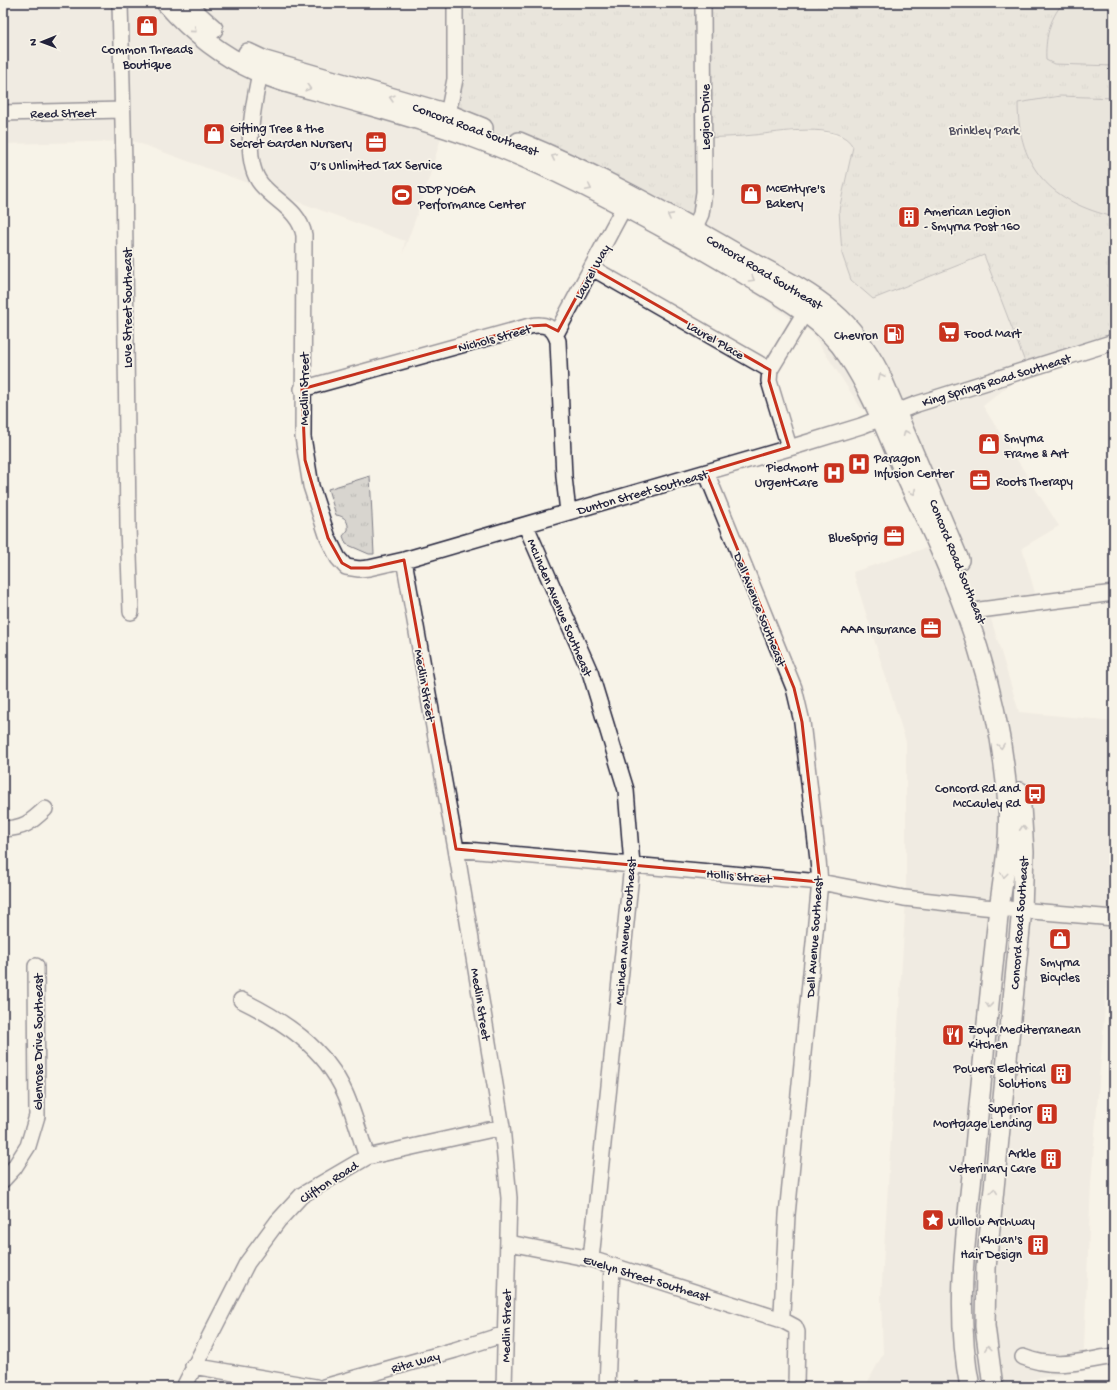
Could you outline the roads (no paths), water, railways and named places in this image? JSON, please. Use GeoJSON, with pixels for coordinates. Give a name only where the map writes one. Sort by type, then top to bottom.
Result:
{"type":"FeatureCollection","features":[{"type":"Feature","properties":{"kind":"main road","name":"Concord Road Southeast"},"geometry":{"type":"LineString","coordinates":[[166,3],[179,18],[203,38],[231,57],[260,73],[432,124],[479,140],[567,177],[624,207],[772,290],[805,312],[831,333],[846,352],[888,415],[980,610],[1002,686],[1014,749],[1022,824],[1022,909],[986,1268],[985,1326],[993,1387]]}},
{"type":"Feature","properties":{"kind":"main road","name":"Concord Road Southeast"},"geometry":{"type":"LineString","coordinates":[[184,3],[219,34],[241,49],[265,61],[448,114],[525,144],[583,170],[694,229],[794,286],[832,311],[848,326],[864,347],[877,368],[888,415],[968,614],[990,689],[998,725],[1008,809],[1006,852],[963,1264],[962,1335],[970,1387]]}},
{"type":"Feature","properties":{"kind":"street","name":"Love Street Southeast"},"geometry":{"type":"LineString","coordinates":[[120,3],[125,219],[128,527],[131,612]]}},
{"type":"Feature","properties":{"kind":"street"},"geometry":{"type":"LineString","coordinates":[[448,114],[455,79],[455,3]]}},
{"type":"Feature","properties":{"kind":"street","name":"Legion Drive"},"geometry":{"type":"LineString","coordinates":[[694,229],[701,214],[704,192],[703,3]]}},
{"type":"Feature","properties":{"kind":"street","name":"Medlin Street"},"geometry":{"type":"LineString","coordinates":[[260,73],[254,107],[250,152],[254,174],[261,185],[294,214],[302,226],[304,235],[302,389],[303,437],[311,486],[328,538],[338,558],[346,566],[359,569],[382,566],[404,560],[456,849],[502,1127],[509,1198],[509,1243],[505,1286],[504,1387]]}},
{"type":"Feature","properties":{"kind":"street","name":"Reed Street"},"geometry":{"type":"LineString","coordinates":[[3,113],[122,110]]}},
{"type":"Feature","properties":{"kind":"street","name":"Laurel Way"},"geometry":{"type":"LineString","coordinates":[[556,334],[624,207]]}},
{"type":"Feature","properties":{"kind":"street","name":"Laurel Place"},"geometry":{"type":"LineString","coordinates":[[592,268],[770,370]]}},
{"type":"Feature","properties":{"kind":"street","name":"Concord Road Southeast"},"geometry":{"type":"LineString","coordinates":[[770,370],[805,312]]}},
{"type":"Feature","properties":{"kind":"street","name":"Nichols Street"},"geometry":{"type":"LineString","coordinates":[[302,389],[530,326],[546,325],[556,334]]}},
{"type":"Feature","properties":{"kind":"street"},"geometry":{"type":"LineString","coordinates":[[556,334],[559,354],[564,477],[568,512]]}},
{"type":"Feature","properties":{"kind":"street","name":"King Springs Road Southeast"},"geometry":{"type":"LineString","coordinates":[[888,415],[1114,342]]}},
{"type":"Feature","properties":{"kind":"street"},"geometry":{"type":"LineString","coordinates":[[770,370],[769,381],[789,448]]}},
{"type":"Feature","properties":{"kind":"street","name":"Dunton Street Southeast"},"geometry":{"type":"LineString","coordinates":[[404,560],[526,526],[568,512],[789,448],[861,426],[888,415]]}},
{"type":"Feature","properties":{"kind":"street","name":"Dell Avenue Southeast"},"geometry":{"type":"LineString","coordinates":[[706,472],[794,688],[802,722],[820,882],[787,1216],[782,1320]]}},
{"type":"Feature","properties":{"kind":"street","name":"McLinden Avenue Southeast"},"geometry":{"type":"LineString","coordinates":[[526,526],[590,672],[626,790],[632,865],[591,1259]]}},
{"type":"Feature","properties":{"kind":"street"},"geometry":{"type":"LineString","coordinates":[[980,610],[1114,594]]}},
{"type":"Feature","properties":{"kind":"street"},"geometry":{"type":"LineString","coordinates":[[3,829],[19,828],[35,819],[45,809]]}},
{"type":"Feature","properties":{"kind":"street","name":"Hollis Street"},"geometry":{"type":"LineString","coordinates":[[456,849],[820,882],[904,898],[1114,918]]}},
{"type":"Feature","properties":{"kind":"street","name":"Glenrose Drive Southeast"},"geometry":{"type":"LineString","coordinates":[[3,1180],[14,1168],[28,1146],[37,1116],[36,966]]}},
{"type":"Feature","properties":{"kind":"street"},"geometry":{"type":"LineString","coordinates":[[241,1000],[270,1015],[312,1045],[326,1062],[345,1093],[367,1156]]}},
{"type":"Feature","properties":{"kind":"street","name":"Clifton Road"},"geometry":{"type":"LineString","coordinates":[[184,1387],[193,1366],[247,1263],[278,1221],[302,1195],[367,1156],[502,1127]]}},
{"type":"Feature","properties":{"kind":"street","name":"Evelyn Street Southeast"},"geometry":{"type":"LineString","coordinates":[[509,1243],[591,1259],[782,1320]]}},
{"type":"Feature","properties":{"kind":"street"},"geometry":{"type":"LineString","coordinates":[[607,1387],[612,1266]]}},
{"type":"Feature","properties":{"kind":"street"},"geometry":{"type":"LineString","coordinates":[[782,1320],[795,1327],[797,1332],[796,1387]]}},
{"type":"Feature","properties":{"kind":"street","name":"Rita Way"},"geometry":{"type":"LineString","coordinates":[[324,1387],[455,1350],[505,1334]]}},
{"type":"Feature","properties":{"kind":"street"},"geometry":{"type":"LineString","coordinates":[[1024,1357],[1037,1362],[1053,1365],[1114,1356]]}},
{"type":"Feature","properties":{"kind":"street"},"geometry":{"type":"LineString","coordinates":[[193,1366],[316,1387]]}},
{"type":"Feature","properties":{"kind":"place","name":"Common Threads Boutique"},"geometry":{"type":"Point","coordinates":[147,26]}},
{"type":"Feature","properties":{"kind":"place","name":"Gifting Tree & the Secret Garden Nursery"},"geometry":{"type":"Point","coordinates":[214,134]}},
{"type":"Feature","properties":{"kind":"place","name":"J’s Unlimited Tax Service"},"geometry":{"type":"Point","coordinates":[376,142]}},
{"type":"Feature","properties":{"kind":"place","name":"McEntyre's Bakery"},"geometry":{"type":"Point","coordinates":[751,194]}},
{"type":"Feature","properties":{"kind":"place","name":"DDP YOGA Performance Center"},"geometry":{"type":"Point","coordinates":[402,195]}},
{"type":"Feature","properties":{"kind":"place","name":"American Legion - Smyrna Post 160"},"geometry":{"type":"Point","coordinates":[909,217]}},
{"type":"Feature","properties":{"kind":"place","name":"Food Mart"},"geometry":{"type":"Point","coordinates":[949,332]}},
{"type":"Feature","properties":{"kind":"place","name":"Chevron"},"geometry":{"type":"Point","coordinates":[894,334]}},
{"type":"Feature","properties":{"kind":"place","name":"Smyrna Frame & Art"},"geometry":{"type":"Point","coordinates":[989,444]}},
{"type":"Feature","properties":{"kind":"place","name":"Paragon Infusion Center"},"geometry":{"type":"Point","coordinates":[859,464]}},
{"type":"Feature","properties":{"kind":"place","name":"Piedmont UrgentCare"},"geometry":{"type":"Point","coordinates":[834,473]}},
{"type":"Feature","properties":{"kind":"place","name":"Roots Therapy"},"geometry":{"type":"Point","coordinates":[980,480]}},
{"type":"Feature","properties":{"kind":"place","name":"BlueSprig"},"geometry":{"type":"Point","coordinates":[894,536]}},
{"type":"Feature","properties":{"kind":"place","name":"AAA Insurance"},"geometry":{"type":"Point","coordinates":[931,628]}},
{"type":"Feature","properties":{"kind":"place","name":"Concord Rd and McCauley Rd"},"geometry":{"type":"Point","coordinates":[1035,794]}},
{"type":"Feature","properties":{"kind":"place","name":"Smyrna Bicycles"},"geometry":{"type":"Point","coordinates":[1060,939]}},
{"type":"Feature","properties":{"kind":"place","name":"Zoya Mediterranean Kitchen"},"geometry":{"type":"Point","coordinates":[953,1035]}},
{"type":"Feature","properties":{"kind":"place","name":"Powers Electrical Solutions"},"geometry":{"type":"Point","coordinates":[1061,1074]}},
{"type":"Feature","properties":{"kind":"place","name":"Superior Mortgage Lending"},"geometry":{"type":"Point","coordinates":[1047,1114]}},
{"type":"Feature","properties":{"kind":"place","name":"Arkle Veterinary Care"},"geometry":{"type":"Point","coordinates":[1051,1159]}},
{"type":"Feature","properties":{"kind":"place","name":"Willow Archway"},"geometry":{"type":"Point","coordinates":[933,1220]}},
{"type":"Feature","properties":{"kind":"place","name":"Khuan's Hair Design"},"geometry":{"type":"Point","coordinates":[1038,1245]}},
{"type":"Feature","properties":{"kind":"park label","name":"Brinkley Park"},"geometry":{"type":"Point","coordinates":[984,129]}}]}
